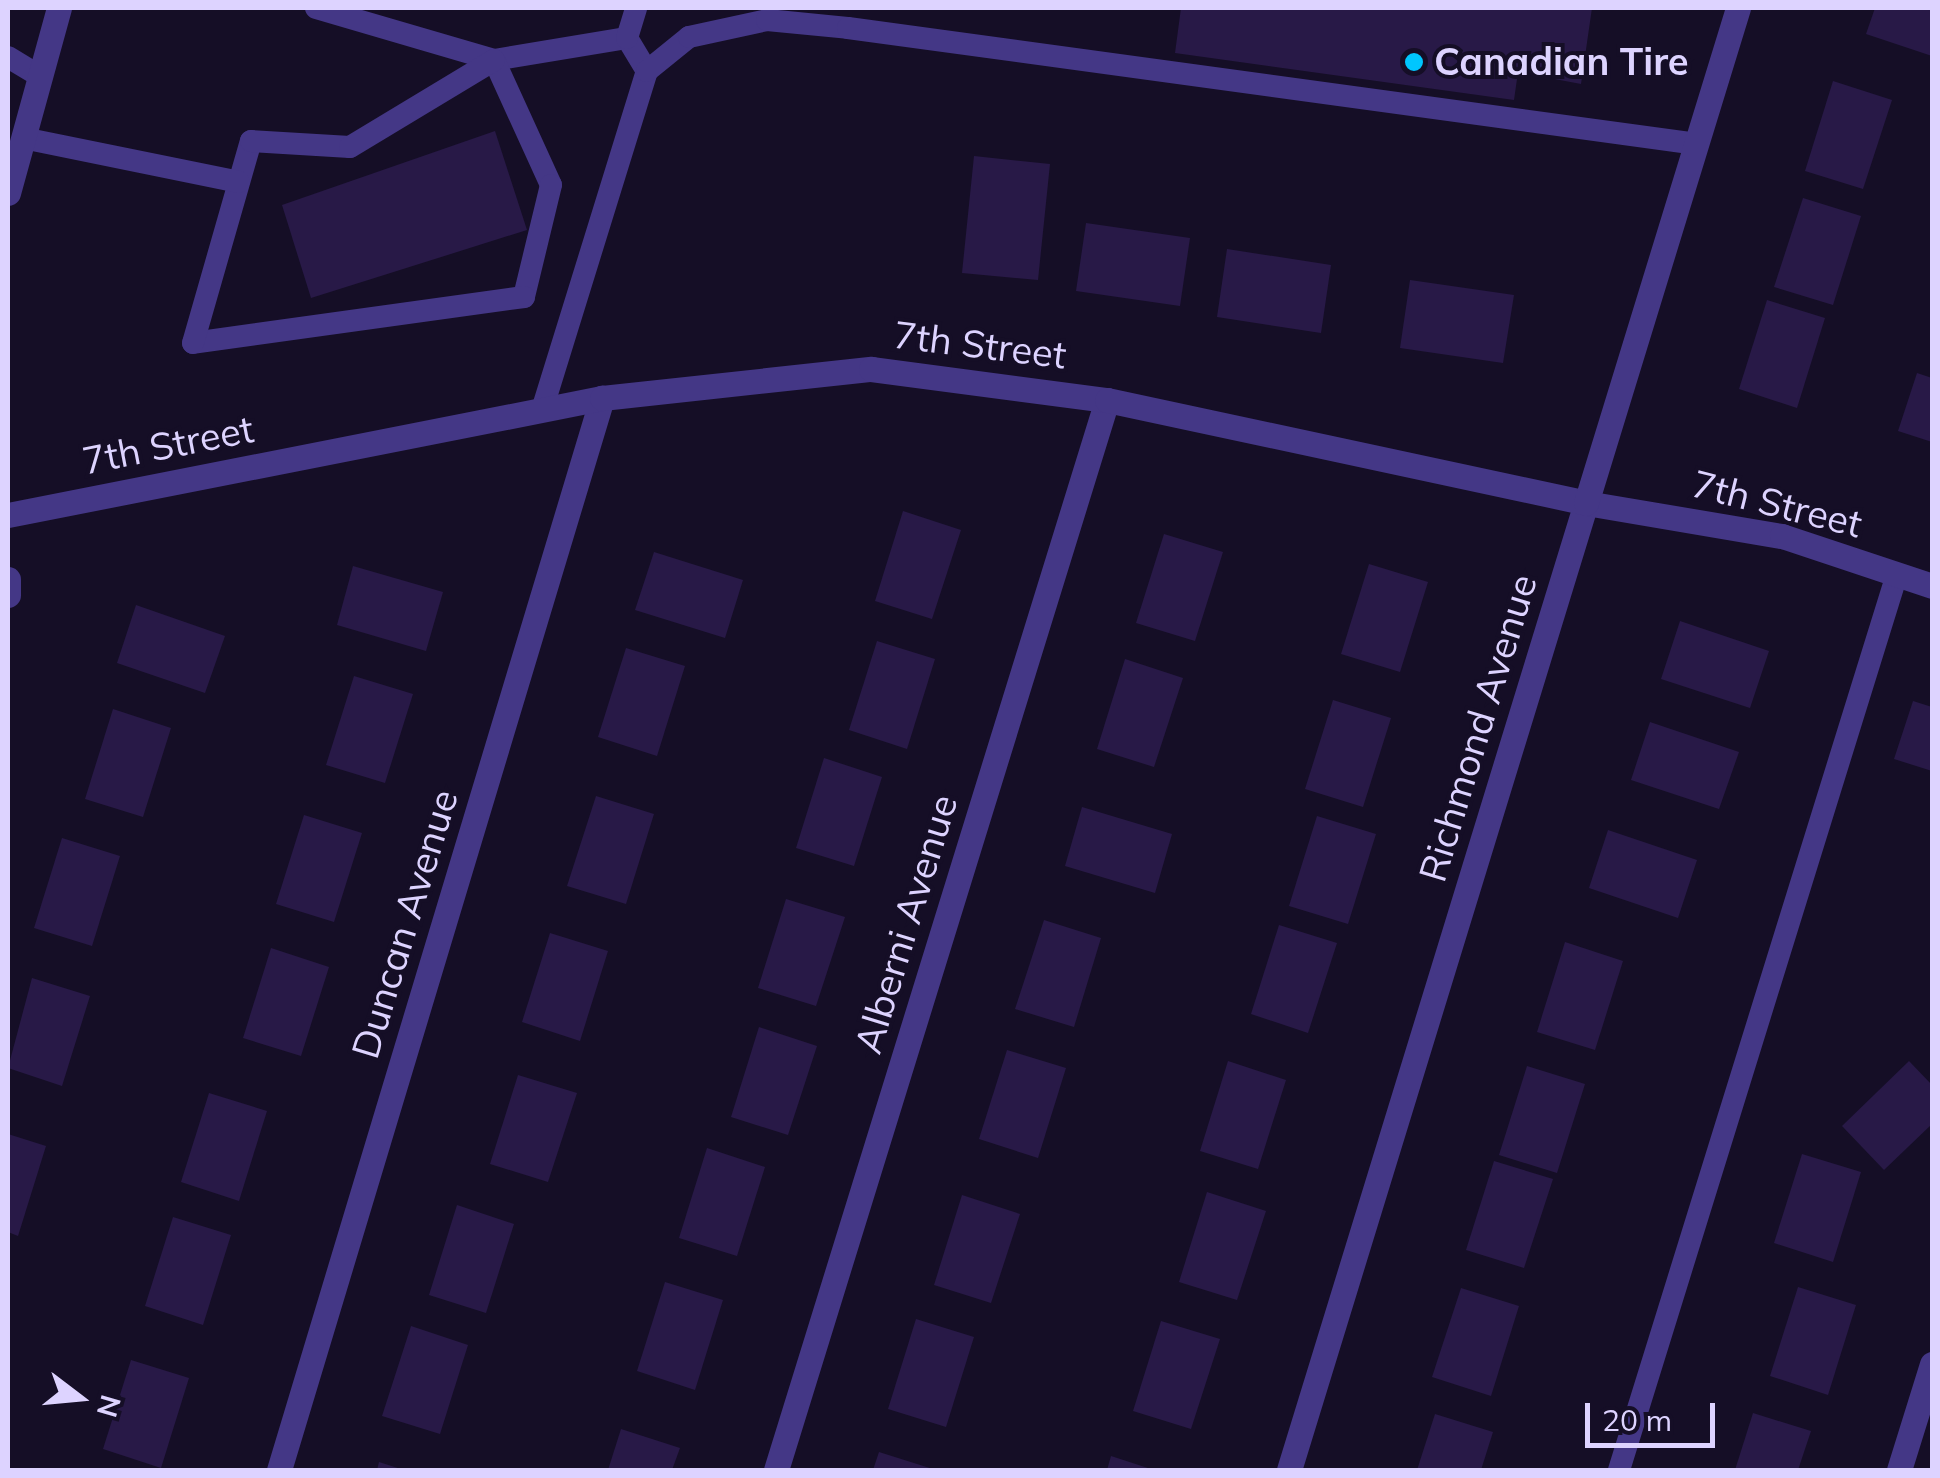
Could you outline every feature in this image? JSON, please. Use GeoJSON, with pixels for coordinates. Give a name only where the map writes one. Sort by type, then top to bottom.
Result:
{"type":"FeatureCollection","features":[{"type":"Feature","properties":{"kind":"street"},"geometry":{"type":"LineString","coordinates":[[8,193],[58,8]]}},
{"type":"Feature","properties":{"kind":"street","name":"Richmond Avenue"},"geometry":{"type":"LineString","coordinates":[[1289,1470],[1738,8]]}},
{"type":"Feature","properties":{"kind":"street","name":"7th Street"},"geometry":{"type":"LineString","coordinates":[[8,514],[602,398],[871,369],[1107,400],[1586,502],[1782,536],[1932,586]]}},
{"type":"Feature","properties":{"kind":"street","name":"Duncan Avenue"},"geometry":{"type":"LineString","coordinates":[[279,1470],[602,398]]}},
{"type":"Feature","properties":{"kind":"street","name":"Alberni Avenue"},"geometry":{"type":"LineString","coordinates":[[776,1470],[1107,400]]}},
{"type":"Feature","properties":{"kind":"street"},"geometry":{"type":"LineString","coordinates":[[8,579],[8,595]]}},
{"type":"Feature","properties":{"kind":"street"},"geometry":{"type":"LineString","coordinates":[[1899,1470],[1932,1364]]}},
{"type":"Feature","properties":{"kind":"lane"},"geometry":{"type":"LineString","coordinates":[[316,8],[494,60],[551,185],[524,297],[193,343],[250,141],[350,147],[494,60],[627,38]]}},
{"type":"Feature","properties":{"kind":"lane"},"geometry":{"type":"LineString","coordinates":[[636,8],[627,38],[647,71]]}},
{"type":"Feature","properties":{"kind":"lane"},"geometry":{"type":"LineString","coordinates":[[542,410],[647,71],[689,36],[767,20],[1697,144]]}},
{"type":"Feature","properties":{"kind":"lane"},"geometry":{"type":"LineString","coordinates":[[8,58],[40,76]]}},
{"type":"Feature","properties":{"kind":"lane"},"geometry":{"type":"LineString","coordinates":[[23,138],[239,182]]}},
{"type":"Feature","properties":{"kind":"lane"},"geometry":{"type":"LineString","coordinates":[[1619,1470],[1897,574]]}},
{"type":"Feature","properties":{"kind":"building","name":"Canadian Tire"},"geometry":{"type":"Polygon","coordinates":[[[1181,8],[1592,8],[1581,84],[1518,72],[1514,100],[1175,53],[1181,8]]]}},
{"type":"Feature","properties":{"kind":"building"},"geometry":{"type":"Polygon","coordinates":[[[1875,8],[1932,8],[1932,56],[1866,34],[1875,8]]]}},
{"type":"Feature","properties":{"kind":"building"},"geometry":{"type":"Polygon","coordinates":[[[1833,81],[1892,100],[1863,189],[1805,171],[1833,81]]]}},
{"type":"Feature","properties":{"kind":"building"},"geometry":{"type":"Polygon","coordinates":[[[495,131],[527,230],[311,298],[282,205],[495,131]]]}},
{"type":"Feature","properties":{"kind":"building"},"geometry":{"type":"Polygon","coordinates":[[[974,156],[1050,164],[1038,280],[962,273],[974,156]]]}},
{"type":"Feature","properties":{"kind":"building"},"geometry":{"type":"Polygon","coordinates":[[[1803,198],[1861,216],[1833,305],[1774,287],[1803,198]]]}},
{"type":"Feature","properties":{"kind":"building"},"geometry":{"type":"Polygon","coordinates":[[[1086,223],[1190,238],[1180,306],[1076,291],[1086,223]]]}},
{"type":"Feature","properties":{"kind":"building"},"geometry":{"type":"Polygon","coordinates":[[[1227,249],[1331,265],[1321,333],[1217,317],[1227,249]]]}},
{"type":"Feature","properties":{"kind":"building"},"geometry":{"type":"Polygon","coordinates":[[[1410,280],[1514,295],[1503,363],[1400,348],[1410,280]]]}},
{"type":"Feature","properties":{"kind":"building"},"geometry":{"type":"Polygon","coordinates":[[[1767,300],[1825,318],[1797,408],[1739,389],[1767,300]]]}},
{"type":"Feature","properties":{"kind":"building"},"geometry":{"type":"Polygon","coordinates":[[[1917,373],[1932,378],[1932,442],[1898,431],[1917,373]]]}},
{"type":"Feature","properties":{"kind":"building"},"geometry":{"type":"Polygon","coordinates":[[[903,511],[961,530],[932,619],[875,601],[903,511]]]}},
{"type":"Feature","properties":{"kind":"building"},"geometry":{"type":"Polygon","coordinates":[[[1164,534],[1223,552],[1195,641],[1136,623],[1164,534]]]}},
{"type":"Feature","properties":{"kind":"building"},"geometry":{"type":"Polygon","coordinates":[[[654,552],[743,580],[725,638],[635,610],[654,552]]]}},
{"type":"Feature","properties":{"kind":"building"},"geometry":{"type":"Polygon","coordinates":[[[1369,564],[1428,582],[1400,672],[1341,654],[1369,564]]]}},
{"type":"Feature","properties":{"kind":"building"},"geometry":{"type":"Polygon","coordinates":[[[353,566],[443,592],[426,651],[337,625],[353,566]]]}},
{"type":"Feature","properties":{"kind":"building"},"geometry":{"type":"Polygon","coordinates":[[[136,605],[225,636],[205,693],[117,663],[136,605]]]}},
{"type":"Feature","properties":{"kind":"building"},"geometry":{"type":"Polygon","coordinates":[[[1680,621],[1769,651],[1750,708],[1661,679],[1680,621]]]}},
{"type":"Feature","properties":{"kind":"building"},"geometry":{"type":"Polygon","coordinates":[[[877,641],[935,659],[907,749],[849,730],[877,641]]]}},
{"type":"Feature","properties":{"kind":"building"},"geometry":{"type":"Polygon","coordinates":[[[626,648],[685,666],[657,756],[598,737],[626,648]]]}},
{"type":"Feature","properties":{"kind":"building"},"geometry":{"type":"Polygon","coordinates":[[[1125,659],[1183,678],[1154,767],[1097,749],[1125,659]]]}},
{"type":"Feature","properties":{"kind":"building"},"geometry":{"type":"Polygon","coordinates":[[[354,676],[413,694],[385,783],[326,765],[354,676]]]}},
{"type":"Feature","properties":{"kind":"building"},"geometry":{"type":"Polygon","coordinates":[[[1333,700],[1391,718],[1363,807],[1305,789],[1333,700]]]}},
{"type":"Feature","properties":{"kind":"building"},"geometry":{"type":"Polygon","coordinates":[[[1913,701],[1932,707],[1932,771],[1894,759],[1913,701]]]}},
{"type":"Feature","properties":{"kind":"building"},"geometry":{"type":"Polygon","coordinates":[[[113,709],[171,728],[143,817],[85,799],[113,709]]]}},
{"type":"Feature","properties":{"kind":"building"},"geometry":{"type":"Polygon","coordinates":[[[1650,722],[1739,752],[1719,809],[1631,780],[1650,722]]]}},
{"type":"Feature","properties":{"kind":"building"},"geometry":{"type":"Polygon","coordinates":[[[824,758],[882,777],[854,866],[796,848],[824,758]]]}},
{"type":"Feature","properties":{"kind":"building"},"geometry":{"type":"Polygon","coordinates":[[[596,796],[654,814],[626,904],[567,886],[596,796]]]}},
{"type":"Feature","properties":{"kind":"building"},"geometry":{"type":"Polygon","coordinates":[[[1082,807],[1172,834],[1155,893],[1065,866],[1082,807]]]}},
{"type":"Feature","properties":{"kind":"building"},"geometry":{"type":"Polygon","coordinates":[[[304,815],[362,833],[334,922],[276,904],[304,815]]]}},
{"type":"Feature","properties":{"kind":"building"},"geometry":{"type":"Polygon","coordinates":[[[1317,816],[1376,834],[1348,924],[1289,906],[1317,816]]]}},
{"type":"Feature","properties":{"kind":"building"},"geometry":{"type":"Polygon","coordinates":[[[1608,830],[1697,860],[1678,918],[1589,888],[1608,830]]]}},
{"type":"Feature","properties":{"kind":"building"},"geometry":{"type":"Polygon","coordinates":[[[62,838],[120,856],[92,946],[34,928],[62,838]]]}},
{"type":"Feature","properties":{"kind":"building"},"geometry":{"type":"Polygon","coordinates":[[[786,899],[845,917],[816,1006],[758,988],[786,899]]]}},
{"type":"Feature","properties":{"kind":"building"},"geometry":{"type":"Polygon","coordinates":[[[1044,920],[1101,938],[1074,1027],[1015,1009],[1044,920]]]}},
{"type":"Feature","properties":{"kind":"building"},"geometry":{"type":"Polygon","coordinates":[[[1279,925],[1337,943],[1308,1033],[1251,1014],[1279,925]]]}},
{"type":"Feature","properties":{"kind":"building"},"geometry":{"type":"Polygon","coordinates":[[[550,933],[608,951],[580,1041],[522,1022],[550,933]]]}},
{"type":"Feature","properties":{"kind":"building"},"geometry":{"type":"Polygon","coordinates":[[[1565,942],[1623,961],[1595,1050],[1537,1032],[1565,942]]]}},
{"type":"Feature","properties":{"kind":"building"},"geometry":{"type":"Polygon","coordinates":[[[271,948],[329,967],[301,1056],[243,1038],[271,948]]]}},
{"type":"Feature","properties":{"kind":"building"},"geometry":{"type":"Polygon","coordinates":[[[32,978],[90,996],[62,1086],[8,1068],[32,978]]]}},
{"type":"Feature","properties":{"kind":"building"},"geometry":{"type":"Polygon","coordinates":[[[759,1027],[817,1046],[788,1135],[731,1117],[759,1027]]]}},
{"type":"Feature","properties":{"kind":"building"},"geometry":{"type":"Polygon","coordinates":[[[1007,1050],[1066,1068],[1038,1158],[979,1139],[1007,1050]]]}},
{"type":"Feature","properties":{"kind":"building"},"geometry":{"type":"Polygon","coordinates":[[[1228,1061],[1286,1080],[1258,1169],[1200,1151],[1228,1061]]]}},
{"type":"Feature","properties":{"kind":"building"},"geometry":{"type":"Polygon","coordinates":[[[1909,1061],[1932,1085],[1932,1124],[1884,1170],[1842,1126],[1909,1061]]]}},
{"type":"Feature","properties":{"kind":"building"},"geometry":{"type":"Polygon","coordinates":[[[1527,1066],[1585,1084],[1557,1173],[1499,1155],[1527,1066]]]}},
{"type":"Feature","properties":{"kind":"building"},"geometry":{"type":"Polygon","coordinates":[[[518,1075],[577,1093],[548,1182],[490,1164],[518,1075]]]}},
{"type":"Feature","properties":{"kind":"building"},"geometry":{"type":"Polygon","coordinates":[[[209,1093],[267,1111],[239,1201],[181,1182],[209,1093]]]}},
{"type":"Feature","properties":{"kind":"building"},"geometry":{"type":"Polygon","coordinates":[[[8,1134],[46,1146],[18,1236],[8,1232],[8,1134]]]}},
{"type":"Feature","properties":{"kind":"building"},"geometry":{"type":"Polygon","coordinates":[[[707,1148],[765,1167],[737,1256],[679,1238],[707,1148]]]}},
{"type":"Feature","properties":{"kind":"building"},"geometry":{"type":"Polygon","coordinates":[[[1802,1154],[1861,1172],[1833,1262],[1774,1243],[1802,1154]]]}},
{"type":"Feature","properties":{"kind":"building"},"geometry":{"type":"Polygon","coordinates":[[[1494,1161],[1553,1179],[1524,1268],[1466,1250],[1494,1161]]]}},
{"type":"Feature","properties":{"kind":"building"},"geometry":{"type":"Polygon","coordinates":[[[1207,1192],[1266,1211],[1237,1300],[1179,1282],[1207,1192]]]}},
{"type":"Feature","properties":{"kind":"building"},"geometry":{"type":"Polygon","coordinates":[[[962,1195],[1020,1214],[991,1303],[934,1285],[962,1195]]]}},
{"type":"Feature","properties":{"kind":"building"},"geometry":{"type":"Polygon","coordinates":[[[457,1205],[514,1224],[486,1313],[429,1295],[457,1205]]]}},
{"type":"Feature","properties":{"kind":"building"},"geometry":{"type":"Polygon","coordinates":[[[173,1217],[231,1235],[203,1325],[145,1306],[173,1217]]]}},
{"type":"Feature","properties":{"kind":"building"},"geometry":{"type":"Polygon","coordinates":[[[665,1282],[723,1300],[695,1390],[637,1371],[665,1282]]]}},
{"type":"Feature","properties":{"kind":"building"},"geometry":{"type":"Polygon","coordinates":[[[1798,1287],[1856,1305],[1828,1395],[1770,1376],[1798,1287]]]}},
{"type":"Feature","properties":{"kind":"building"},"geometry":{"type":"Polygon","coordinates":[[[1461,1288],[1519,1306],[1491,1396],[1432,1377],[1461,1288]]]}},
{"type":"Feature","properties":{"kind":"building"},"geometry":{"type":"Polygon","coordinates":[[[916,1319],[974,1337],[946,1427],[888,1409],[916,1319]]]}},
{"type":"Feature","properties":{"kind":"building"},"geometry":{"type":"Polygon","coordinates":[[[1161,1321],[1220,1339],[1191,1429],[1133,1411],[1161,1321]]]}},
{"type":"Feature","properties":{"kind":"building"},"geometry":{"type":"Polygon","coordinates":[[[411,1326],[468,1345],[440,1434],[382,1416],[411,1326]]]}},
{"type":"Feature","properties":{"kind":"building"},"geometry":{"type":"Polygon","coordinates":[[[131,1360],[189,1378],[161,1468],[103,1449],[131,1360]]]}},
{"type":"Feature","properties":{"kind":"building"},"geometry":{"type":"Polygon","coordinates":[[[1753,1413],[1811,1431],[1798,1470],[1735,1470],[1753,1413]]]}},
{"type":"Feature","properties":{"kind":"building"},"geometry":{"type":"Polygon","coordinates":[[[1435,1414],[1493,1432],[1481,1470],[1417,1470],[1435,1414]]]}},
{"type":"Feature","properties":{"kind":"building"},"geometry":{"type":"Polygon","coordinates":[[[621,1429],[680,1448],[672,1470],[608,1470],[621,1429]]]}},
{"type":"Feature","properties":{"kind":"building"},"geometry":{"type":"Polygon","coordinates":[[[879,1452],[936,1470],[873,1470],[879,1452]]]}},
{"type":"Feature","properties":{"kind":"building"},"geometry":{"type":"Polygon","coordinates":[[[1111,1456],[1154,1470],[1107,1470],[1111,1456]]]}},
{"type":"Feature","properties":{"kind":"building"},"geometry":{"type":"Polygon","coordinates":[[[379,1462],[404,1470],[377,1470],[379,1462]]]}},
{"type":"Feature","properties":{"kind":"place","name":"Canadian Tire"},"geometry":{"type":"Point","coordinates":[1414,62]}}]}
